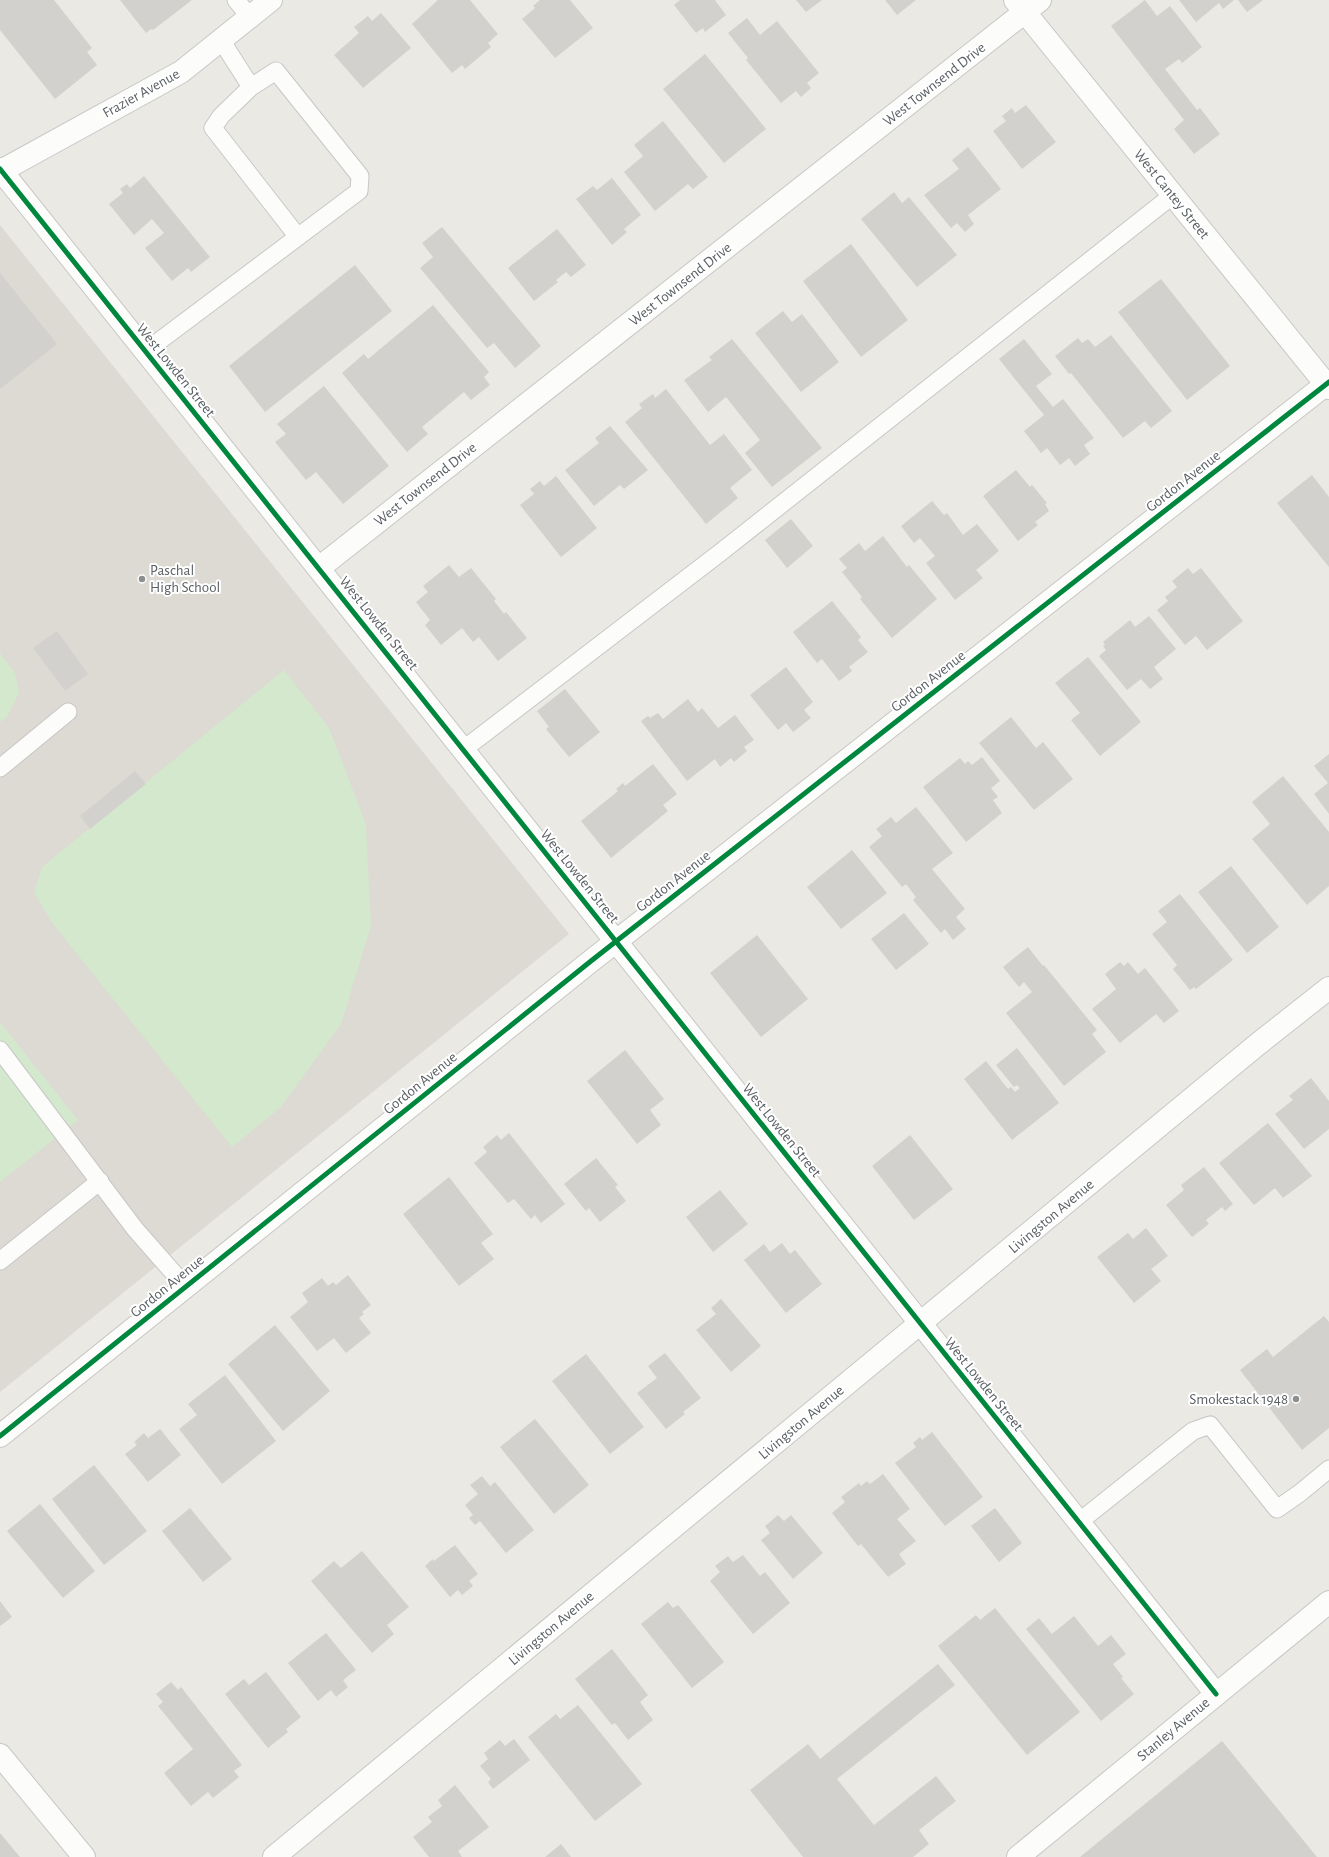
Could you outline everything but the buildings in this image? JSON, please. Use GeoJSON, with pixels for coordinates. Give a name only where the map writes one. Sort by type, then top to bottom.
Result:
{"type":"FeatureCollection","features":[{"type":"Feature","properties":{"kind":"street","name":"Frazier Avenue"},"geometry":{"type":"LineString","coordinates":[[1,170],[181,72],[271,0]]}},
{"type":"Feature","properties":{"kind":"street","name":"West Cantey Street"},"geometry":{"type":"LineString","coordinates":[[1027,4],[1173,195],[1328,385]]}},
{"type":"Feature","properties":{"kind":"street","name":"West Townsend Drive"},"geometry":{"type":"LineString","coordinates":[[319,568],[1027,4]]}},
{"type":"Feature","properties":{"kind":"street","name":"West Lowden Street"},"geometry":{"type":"LineString","coordinates":[[1,170],[1216,1694]]}},
{"type":"Feature","properties":{"kind":"street","name":"Gordon Avenue"},"geometry":{"type":"LineString","coordinates":[[0,1436],[617,941],[1328,385]]}},
{"type":"Feature","properties":{"kind":"street","name":"Livingston Avenue"},"geometry":{"type":"LineString","coordinates":[[274,1857],[1329,988]]}},
{"type":"Feature","properties":{"kind":"street","name":"Stanley Avenue"},"geometry":{"type":"LineString","coordinates":[[1018,1857],[1329,1602]]}},
{"type":"Feature","properties":{"kind":"street"},"geometry":{"type":"LineString","coordinates":[[0,1756],[84,1857]]}},
{"type":"Feature","properties":{"kind":"lane"},"geometry":{"type":"LineString","coordinates":[[236,0],[250,17]]}},
{"type":"Feature","properties":{"kind":"lane"},"geometry":{"type":"LineString","coordinates":[[221,40],[251,87]]}},
{"type":"Feature","properties":{"kind":"lane"},"geometry":{"type":"LineString","coordinates":[[146,351],[298,237],[359,191],[360,176],[276,71],[251,87],[221,116],[213,128],[298,237]]}},
{"type":"Feature","properties":{"kind":"lane"},"geometry":{"type":"LineString","coordinates":[[464,749],[715,557],[1173,195]]}},
{"type":"Feature","properties":{"kind":"lane"},"geometry":{"type":"LineString","coordinates":[[0,768],[68,712]]}},
{"type":"Feature","properties":{"kind":"lane"},"geometry":{"type":"LineString","coordinates":[[0,1050],[135,1229],[186,1287]]}},
{"type":"Feature","properties":{"kind":"lane"},"geometry":{"type":"LineString","coordinates":[[0,1261],[100,1181]]}},
{"type":"Feature","properties":{"kind":"lane"},"geometry":{"type":"LineString","coordinates":[[1079,1522],[1193,1431],[1210,1425],[1277,1509],[1300,1493],[1329,1469]]}},
{"type":"Feature","properties":{"kind":"shaded area","name":"Paschal High School"},"geometry":{"type":"Polygon","coordinates":[[[0,225],[569,934],[0,1392],[0,225]]]}},
{"type":"Feature","properties":{"kind":"green space"},"geometry":{"type":"Polygon","coordinates":[[[0,653],[15,673],[19,693],[7,717],[0,722],[0,653]]]}},
{"type":"Feature","properties":{"kind":"green space"},"geometry":{"type":"Polygon","coordinates":[[[284,670],[329,728],[366,824],[371,926],[341,1024],[281,1107],[232,1147],[53,924],[34,893],[42,867],[284,670]]]}},
{"type":"Feature","properties":{"kind":"green space"},"geometry":{"type":"Polygon","coordinates":[[[0,1022],[78,1120],[0,1182],[0,1022]]]}},
{"type":"Feature","properties":{"kind":"cycle path"},"geometry":{"type":"LineString","coordinates":[[0,169],[1216,1694]]}},
{"type":"Feature","properties":{"kind":"cycle path"},"geometry":{"type":"LineString","coordinates":[[0,1436],[591,961],[1329,382]]}},
{"type":"Feature","properties":{"kind":"place","name":"Paschal High School"},"geometry":{"type":"Point","coordinates":[142,579]}},
{"type":"Feature","properties":{"kind":"place","name":"Smokestack 1948"},"geometry":{"type":"Point","coordinates":[1296,1399]}}]}
